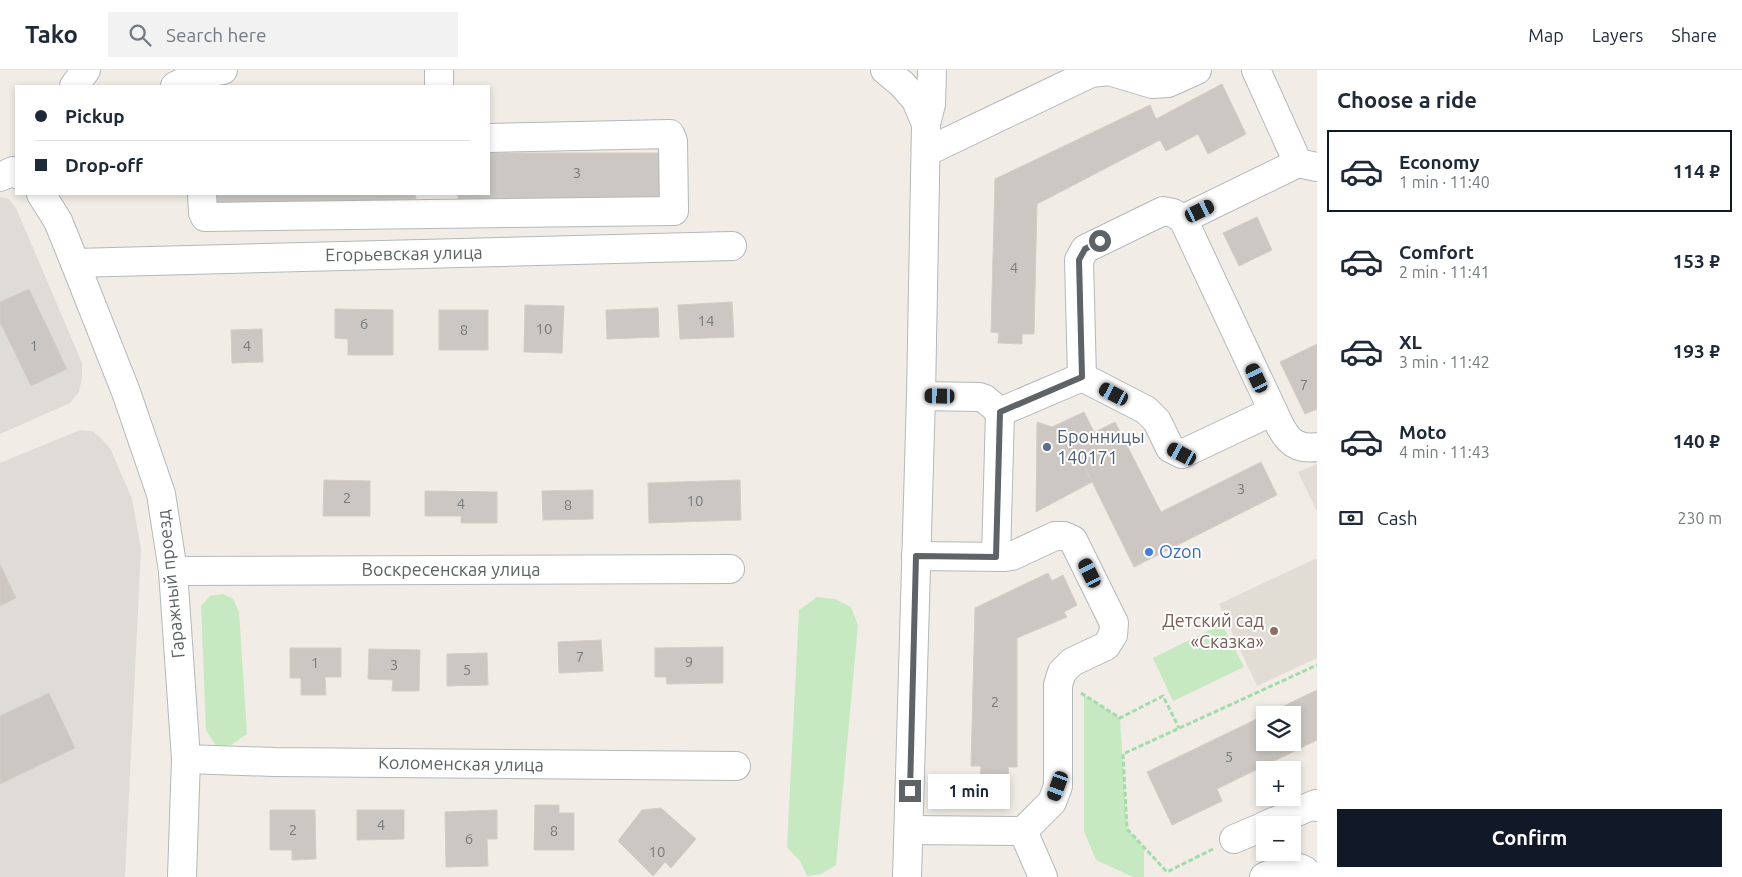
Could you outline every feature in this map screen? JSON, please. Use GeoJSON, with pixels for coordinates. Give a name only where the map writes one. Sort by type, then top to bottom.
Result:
{"type":"FeatureCollection","features":[{"type":"Feature","properties":{"kind":"street"},"geometry":{"type":"LineString","coordinates":[[75,85],[86,70]]}},
{"type":"Feature","properties":{"kind":"street"},"geometry":{"type":"LineString","coordinates":[[438,85],[439,70]]}},
{"type":"Feature","properties":{"kind":"street"},"geometry":{"type":"LineString","coordinates":[[885,70],[902,84],[916,100],[926,124]]}},
{"type":"Feature","properties":{"kind":"street"},"geometry":{"type":"LineString","coordinates":[[907,877],[921,396],[926,124],[931,104],[932,70]]}},
{"type":"Feature","properties":{"kind":"street"},"geometry":{"type":"LineString","coordinates":[[926,152],[1090,73],[1110,71],[1152,84],[1168,83],[1197,70]]}},
{"type":"Feature","properties":{"kind":"street"},"geometry":{"type":"LineString","coordinates":[[1183,219],[1307,165],[1256,70]]}},
{"type":"Feature","properties":{"kind":"street"},"geometry":{"type":"LineString","coordinates":[[179,85],[209,77]]}},
{"type":"Feature","properties":{"kind":"street"},"geometry":{"type":"LineString","coordinates":[[202,195],[202,213],[205,217],[436,204],[674,211],[673,141],[670,134],[490,138]]}},
{"type":"Feature","properties":{"kind":"street","name":"Гаражный проезд"},"geometry":{"type":"LineString","coordinates":[[42,195],[58,221],[75,263],[126,392],[161,494],[173,571],[186,759],[182,877]]}},
{"type":"Feature","properties":{"kind":"street"},"geometry":{"type":"LineString","coordinates":[[1082,377],[1079,260],[1085,249],[1163,211],[1174,213],[1183,219],[1284,435],[1294,443],[1307,448],[1317,447]]}},
{"type":"Feature","properties":{"kind":"street","name":"Егорьевская улица"},"geometry":{"type":"LineString","coordinates":[[75,263],[732,246]]}},
{"type":"Feature","properties":{"kind":"street"},"geometry":{"type":"LineString","coordinates":[[1000,412],[1082,377]]}},
{"type":"Feature","properties":{"kind":"street"},"geometry":{"type":"LineString","coordinates":[[1082,377],[1146,410],[1157,421],[1170,448],[1182,454],[1273,412]]}},
{"type":"Feature","properties":{"kind":"street"},"geometry":{"type":"LineString","coordinates":[[921,396],[979,397],[1000,412]]}},
{"type":"Feature","properties":{"kind":"street"},"geometry":{"type":"LineString","coordinates":[[996,557],[1000,412]]}},
{"type":"Feature","properties":{"kind":"street"},"geometry":{"type":"LineString","coordinates":[[909,830],[1023,831],[1052,802],[1058,786],[1058,685],[1062,672],[1072,662],[1106,646],[1114,635],[1114,622],[1073,540],[1064,536],[1055,536],[1012,556],[916,556]]}},
{"type":"Feature","properties":{"kind":"street","name":"Воскресенская улица"},"geometry":{"type":"LineString","coordinates":[[173,571],[730,569]]}},
{"type":"Feature","properties":{"kind":"street","name":"Коломенская улица"},"geometry":{"type":"LineString","coordinates":[[186,759],[274,762],[736,766]]}},
{"type":"Feature","properties":{"kind":"street"},"geometry":{"type":"LineString","coordinates":[[1287,816],[1316,804],[1317,806]]}},
{"type":"Feature","properties":{"kind":"street"},"geometry":{"type":"LineString","coordinates":[[1234,838],[1256,829]]}},
{"type":"Feature","properties":{"kind":"street"},"geometry":{"type":"LineString","coordinates":[[1023,831],[1043,877]]}},
{"type":"Feature","properties":{"kind":"street"},"geometry":{"type":"LineString","coordinates":[[1264,877],[1284,868],[1296,868],[1310,877]]}},
{"type":"Feature","properties":{"kind":"path"},"geometry":{"type":"LineString","coordinates":[[1234,838],[1167,872],[1126,830],[1123,754],[1317,665]]}},
{"type":"Feature","properties":{"kind":"path"},"geometry":{"type":"LineString","coordinates":[[1060,680],[1120,718],[1163,696],[1179,728]]}},
{"type":"Feature","properties":{"kind":"shaded area"},"geometry":{"type":"Polygon","coordinates":[[[0,197],[9,199],[16,208],[82,363],[82,377],[79,392],[70,403],[0,434],[0,197]]]}},
{"type":"Feature","properties":{"kind":"shaded area"},"geometry":{"type":"Polygon","coordinates":[[[80,430],[92,431],[111,450],[132,499],[141,549],[125,877],[0,877],[0,463],[80,430]]]}},
{"type":"Feature","properties":{"kind":"shaded area"},"geometry":{"type":"Polygon","coordinates":[[[1317,464],[1317,512],[1298,472],[1317,464]]]}},
{"type":"Feature","properties":{"kind":"shaded area","name":"Детский сад «Сказка»"},"geometry":{"type":"Polygon","coordinates":[[[1317,558],[1317,658],[1257,686],[1219,604],[1317,558]]]}},
{"type":"Feature","properties":{"kind":"green space"},"geometry":{"type":"Polygon","coordinates":[[[223,594],[233,599],[239,612],[247,734],[231,745],[216,746],[206,730],[201,606],[210,596],[223,594]]]}},
{"type":"Feature","properties":{"kind":"green space"},"geometry":{"type":"Polygon","coordinates":[[[817,597],[835,599],[851,607],[858,625],[836,865],[821,874],[807,876],[800,861],[787,847],[799,610],[817,597]]]}},
{"type":"Feature","properties":{"kind":"green space"},"geometry":{"type":"Polygon","coordinates":[[[1222,624],[1244,667],[1173,701],[1153,658],[1222,624]]]}},
{"type":"Feature","properties":{"kind":"green space"},"geometry":{"type":"Polygon","coordinates":[[[1084,695],[1120,718],[1127,829],[1144,848],[1144,877],[1133,877],[1096,860],[1084,831],[1084,695]]]}},
{"type":"Feature","properties":{"kind":"building"},"geometry":{"type":"Polygon","coordinates":[[[1222,84],[1246,134],[1208,154],[1198,134],[1166,151],[1160,140],[1037,204],[1034,334],[1022,334],[1022,344],[998,343],[999,333],[991,332],[995,179],[1150,105],[1156,119],[1222,84]]]}},
{"type":"Feature","properties":{"kind":"building"},"geometry":{"type":"Polygon","coordinates":[[[490,153],[665,153],[665,199],[458,199],[458,195],[490,195],[490,153]]]}},
{"type":"Feature","properties":{"kind":"building"},"geometry":{"type":"Polygon","coordinates":[[[207,195],[415,195],[416,199],[208,208],[207,195]]]}},
{"type":"Feature","properties":{"kind":"building"},"geometry":{"type":"Polygon","coordinates":[[[1257,217],[1272,250],[1239,266],[1223,233],[1257,217]]]}},
{"type":"Feature","properties":{"kind":"building"},"geometry":{"type":"Polygon","coordinates":[[[29,289],[67,369],[31,386],[0,322],[0,302],[29,289]]]}},
{"type":"Feature","properties":{"kind":"building"},"geometry":{"type":"Polygon","coordinates":[[[732,302],[734,337],[680,339],[678,305],[732,302]]]}},
{"type":"Feature","properties":{"kind":"building"},"geometry":{"type":"Polygon","coordinates":[[[525,305],[564,306],[562,353],[524,352],[525,305]]]}},
{"type":"Feature","properties":{"kind":"building"},"geometry":{"type":"Polygon","coordinates":[[[658,308],[659,337],[607,339],[606,310],[658,308]]]}},
{"type":"Feature","properties":{"kind":"building"},"geometry":{"type":"Polygon","coordinates":[[[335,309],[393,310],[393,355],[348,355],[348,339],[335,338],[335,309]]]}},
{"type":"Feature","properties":{"kind":"building"},"geometry":{"type":"Polygon","coordinates":[[[439,310],[488,310],[488,350],[439,350],[439,310]]]}},
{"type":"Feature","properties":{"kind":"building"},"geometry":{"type":"Polygon","coordinates":[[[262,329],[263,362],[232,363],[231,330],[262,329]]]}},
{"type":"Feature","properties":{"kind":"building"},"geometry":{"type":"Polygon","coordinates":[[[1317,344],[1317,409],[1305,414],[1280,362],[1317,344]]]}},
{"type":"Feature","properties":{"kind":"building"},"geometry":{"type":"Polygon","coordinates":[[[1084,412],[1094,432],[1073,443],[1092,482],[1036,512],[1037,422],[1052,427],[1084,412]]]}},
{"type":"Feature","properties":{"kind":"building"},"geometry":{"type":"Polygon","coordinates":[[[1115,422],[1161,512],[1261,462],[1277,495],[1134,567],[1073,443],[1115,422]]]}},
{"type":"Feature","properties":{"kind":"building"},"geometry":{"type":"Polygon","coordinates":[[[324,480],[370,481],[370,516],[323,516],[324,480]]]}},
{"type":"Feature","properties":{"kind":"building"},"geometry":{"type":"Polygon","coordinates":[[[740,480],[741,520],[649,523],[648,483],[740,480]]]}},
{"type":"Feature","properties":{"kind":"building"},"geometry":{"type":"Polygon","coordinates":[[[593,490],[593,519],[543,520],[542,491],[593,490]]]}},
{"type":"Feature","properties":{"kind":"building"},"geometry":{"type":"Polygon","coordinates":[[[425,491],[497,492],[497,523],[461,523],[461,516],[425,516],[425,491]]]}},
{"type":"Feature","properties":{"kind":"building"},"geometry":{"type":"Polygon","coordinates":[[[0,564],[16,598],[0,606],[0,564]]]}},
{"type":"Feature","properties":{"kind":"building"},"geometry":{"type":"Polygon","coordinates":[[[1048,573],[1052,581],[1063,575],[1077,605],[1064,612],[1067,617],[1017,638],[1017,767],[1008,767],[1009,777],[980,778],[981,766],[971,766],[975,608],[1048,573]]]}},
{"type":"Feature","properties":{"kind":"building"},"geometry":{"type":"Polygon","coordinates":[[[601,640],[603,671],[559,673],[558,642],[601,640]]]}},
{"type":"Feature","properties":{"kind":"building"},"geometry":{"type":"Polygon","coordinates":[[[723,647],[723,683],[667,684],[666,677],[655,677],[655,648],[723,647]]]}},
{"type":"Feature","properties":{"kind":"building"},"geometry":{"type":"Polygon","coordinates":[[[290,648],[341,648],[341,677],[325,677],[326,695],[301,695],[301,678],[290,678],[290,648]]]}},
{"type":"Feature","properties":{"kind":"building"},"geometry":{"type":"Polygon","coordinates":[[[369,649],[420,650],[419,691],[392,691],[393,680],[368,679],[369,649]]]}},
{"type":"Feature","properties":{"kind":"building"},"geometry":{"type":"Polygon","coordinates":[[[487,653],[488,685],[447,686],[447,654],[487,653]]]}},
{"type":"Feature","properties":{"kind":"building"},"geometry":{"type":"Polygon","coordinates":[[[1317,690],[1317,740],[1301,748],[1301,706],[1284,706],[1317,690]]]}},
{"type":"Feature","properties":{"kind":"building"},"geometry":{"type":"Polygon","coordinates":[[[49,693],[75,748],[0,784],[0,716],[49,693]]]}},
{"type":"Feature","properties":{"kind":"building"},"geometry":{"type":"Polygon","coordinates":[[[1256,719],[1256,751],[1295,751],[1274,761],[1256,761],[1256,770],[1217,789],[1222,801],[1172,825],[1147,772],[1256,719]]]}},
{"type":"Feature","properties":{"kind":"building"},"geometry":{"type":"Polygon","coordinates":[[[535,805],[559,805],[559,813],[574,813],[574,850],[534,850],[535,805]]]}},
{"type":"Feature","properties":{"kind":"building"},"geometry":{"type":"Polygon","coordinates":[[[661,808],[696,839],[671,868],[665,862],[653,876],[618,841],[642,810],[661,808]]]}},
{"type":"Feature","properties":{"kind":"building"},"geometry":{"type":"Polygon","coordinates":[[[270,810],[315,810],[316,859],[292,860],[292,850],[270,850],[270,810]]]}},
{"type":"Feature","properties":{"kind":"building"},"geometry":{"type":"Polygon","coordinates":[[[357,810],[404,810],[404,839],[357,840],[357,810]]]}},
{"type":"Feature","properties":{"kind":"building"},"geometry":{"type":"Polygon","coordinates":[[[497,810],[497,839],[487,839],[488,866],[446,867],[445,812],[497,810]]]}},
{"type":"Feature","properties":{"kind":"place","name":"Бронницы 140171"},"geometry":{"type":"Point","coordinates":[1047,447]}},
{"type":"Feature","properties":{"kind":"place","name":"Ozon"},"geometry":{"type":"Point","coordinates":[1149,552]}},
{"type":"Feature","properties":{"kind":"place","name":"Детский сад «Сказка»"},"geometry":{"type":"Point","coordinates":[1274,631]}},
{"type":"Feature","properties":{"kind":"route"},"geometry":{"type":"LineString","coordinates":[[910,791],[916,556],[996,557],[1000,412],[1082,377],[1079,260],[1085,249],[1100,241]]}}]}
